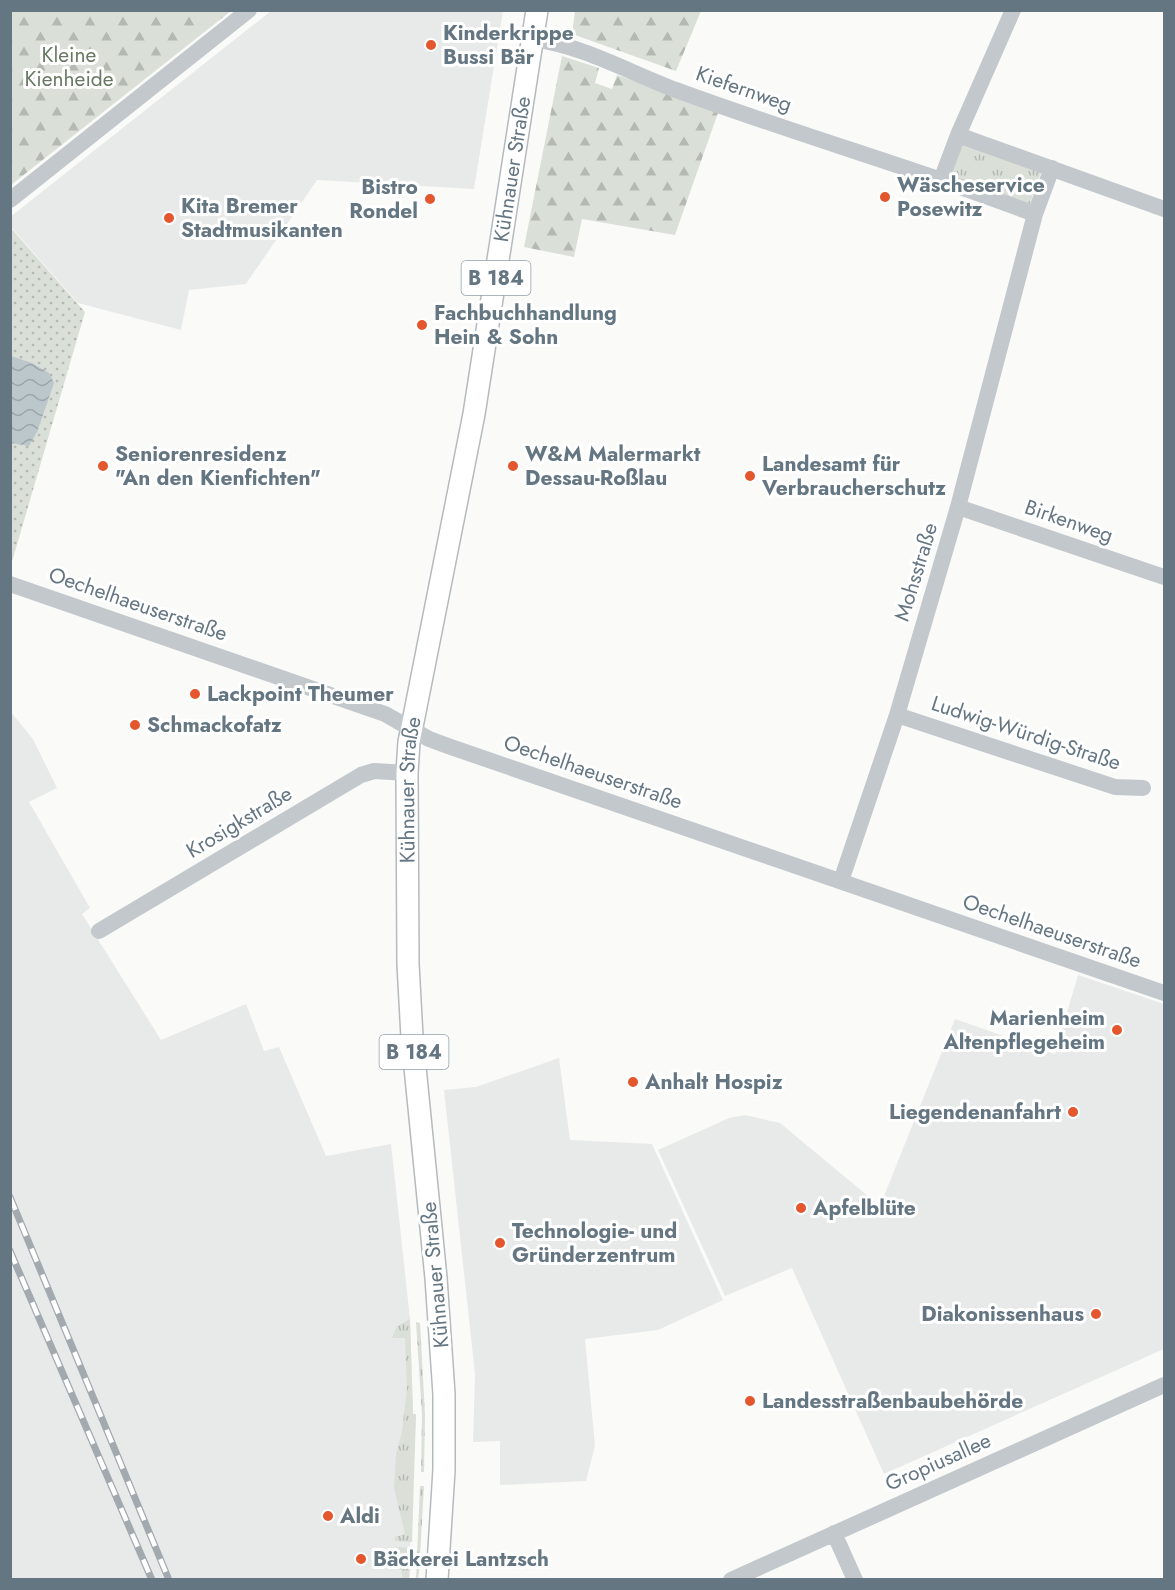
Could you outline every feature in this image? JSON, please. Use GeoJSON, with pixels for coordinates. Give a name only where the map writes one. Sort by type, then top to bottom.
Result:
{"type":"FeatureCollection","features":[{"type":"Feature","properties":{"kind":"main road","name":"Kühnauer Straße"},"geometry":{"type":"LineString","coordinates":[[437,1580],[444,1470],[444,1394],[436,1278],[412,1037],[408,964],[406,773],[412,729],[474,414],[537,10]]}},
{"type":"Feature","properties":{"kind":"street"},"geometry":{"type":"LineString","coordinates":[[10,200],[249,10]]}},
{"type":"Feature","properties":{"kind":"street"},"geometry":{"type":"LineString","coordinates":[[941,180],[958,135],[1013,10]]}},
{"type":"Feature","properties":{"kind":"street","name":"Kiefernweg"},"geometry":{"type":"LineString","coordinates":[[533,39],[569,47],[675,89],[1035,214]]}},
{"type":"Feature","properties":{"kind":"street"},"geometry":{"type":"LineString","coordinates":[[958,135],[1164,209]]}},
{"type":"Feature","properties":{"kind":"street","name":"Mohsstraße"},"geometry":{"type":"LineString","coordinates":[[841,881],[897,715],[958,507],[1035,214],[1052,168]]}},
{"type":"Feature","properties":{"kind":"street","name":"Birkenweg"},"geometry":{"type":"LineString","coordinates":[[958,507],[1164,577]]}},
{"type":"Feature","properties":{"kind":"street","name":"Oechelhaeuserstraße"},"geometry":{"type":"LineString","coordinates":[[10,584],[382,713],[429,739],[462,751],[1164,993]]}},
{"type":"Feature","properties":{"kind":"street","name":"Ludwig-Würdig-Straße"},"geometry":{"type":"LineString","coordinates":[[897,715],[1115,787],[1143,788]]}},
{"type":"Feature","properties":{"kind":"street","name":"Krosigkstraße"},"geometry":{"type":"LineString","coordinates":[[99,931],[361,775],[380,771],[406,773]]}},
{"type":"Feature","properties":{"kind":"street","name":"Gropiusallee"},"geometry":{"type":"LineString","coordinates":[[731,1580],[1164,1385]]}},
{"type":"Feature","properties":{"kind":"street"},"geometry":{"type":"LineString","coordinates":[[834,1533],[855,1580]]}},
{"type":"Feature","properties":{"kind":"shaded area"},"geometry":{"type":"Polygon","coordinates":[[[271,11],[503,11],[474,189],[317,180],[246,284],[189,290],[181,330],[78,303],[11,227],[10,217],[271,11]]]}},
{"type":"Feature","properties":{"kind":"shaded area"},"geometry":{"type":"Polygon","coordinates":[[[10,711],[33,739],[57,788],[29,802],[90,908],[82,914],[161,1040],[246,1004],[264,1051],[279,1047],[326,1156],[391,1144],[410,1319],[413,1414],[416,1414],[409,1579],[11,1579],[10,711]]]}},
{"type":"Feature","properties":{"kind":"shaded area"},"geometry":{"type":"Polygon","coordinates":[[[1078,975],[1164,1004],[1164,1349],[884,1474],[792,1268],[725,1296],[658,1150],[729,1118],[745,1115],[780,1123],[880,1206],[955,1019],[1055,1054],[1078,975]]]}},
{"type":"Feature","properties":{"kind":"shaded area"},"geometry":{"type":"Polygon","coordinates":[[[559,1058],[570,1140],[652,1144],[723,1300],[658,1330],[585,1339],[595,1446],[586,1481],[500,1485],[500,1441],[473,1442],[475,1374],[444,1090],[476,1087],[559,1058]]]}},
{"type":"Feature","properties":{"kind":"green space","name":"Kleine Kienheide"},"geometry":{"type":"Polygon","coordinates":[[[11,10],[231,10],[231,11],[11,185],[11,10]]]}},
{"type":"Feature","properties":{"kind":"green space"},"geometry":{"type":"Polygon","coordinates":[[[575,10],[701,11],[676,71],[572,34],[575,10]]]}},
{"type":"Feature","properties":{"kind":"green space"},"geometry":{"type":"Polygon","coordinates":[[[562,56],[599,68],[595,83],[612,89],[617,75],[719,110],[675,235],[582,219],[574,257],[524,247],[562,56]]]}},
{"type":"Feature","properties":{"kind":"green space"},"geometry":{"type":"Polygon","coordinates":[[[963,141],[1042,170],[1029,206],[950,176],[963,141]]]}},
{"type":"Feature","properties":{"kind":"green space"},"geometry":{"type":"Polygon","coordinates":[[[10,227],[85,312],[11,565],[10,565],[10,227]]]}},
{"type":"Feature","properties":{"kind":"green space"},"geometry":{"type":"Polygon","coordinates":[[[410,1319],[413,1414],[416,1414],[412,1542],[395,1541],[395,1537],[405,1534],[394,1488],[396,1454],[402,1432],[407,1388],[405,1338],[392,1338],[397,1326],[410,1319]]]}},
{"type":"Feature","properties":{"kind":"green space"},"geometry":{"type":"Polygon","coordinates":[[[416,1322],[420,1323],[425,1415],[424,1472],[421,1472],[422,1415],[416,1322]]]}},
{"type":"Feature","properties":{"kind":"green space"},"geometry":{"type":"Polygon","coordinates":[[[420,1486],[424,1486],[419,1573],[416,1580],[420,1486]]]}},
{"type":"Feature","properties":{"kind":"green space"},"geometry":{"type":"Polygon","coordinates":[[[396,1547],[412,1548],[409,1579],[403,1579],[396,1547]]]}},
{"type":"Feature","properties":{"kind":"water"},"geometry":{"type":"Polygon","coordinates":[[[11,356],[32,363],[49,373],[54,383],[37,432],[29,446],[11,443],[11,356]]]}},
{"type":"Feature","properties":{"kind":"railway"},"geometry":{"type":"LineString","coordinates":[[10,1197],[169,1580]]}},
{"type":"Feature","properties":{"kind":"railway"},"geometry":{"type":"LineString","coordinates":[[10,1251],[152,1580]]}},
{"type":"Feature","properties":{"kind":"place","name":"Kinderkrippe Bussi Bär"},"geometry":{"type":"Point","coordinates":[431,45]}},
{"type":"Feature","properties":{"kind":"place","name":"Wäscheservice Posewitz"},"geometry":{"type":"Point","coordinates":[885,197]}},
{"type":"Feature","properties":{"kind":"place","name":"Bistro Rondel"},"geometry":{"type":"Point","coordinates":[430,199]}},
{"type":"Feature","properties":{"kind":"place","name":"Kita Bremer Stadtmusikanten"},"geometry":{"type":"Point","coordinates":[169,218]}},
{"type":"Feature","properties":{"kind":"place","name":"Fachbuchhandlung Hein & Sohn"},"geometry":{"type":"Point","coordinates":[422,325]}},
{"type":"Feature","properties":{"kind":"place","name":"Seniorenresidenz \"An den Kienfichten\""},"geometry":{"type":"Point","coordinates":[103,466]}},
{"type":"Feature","properties":{"kind":"place","name":"W&M Malermarkt Dessau-Roßlau"},"geometry":{"type":"Point","coordinates":[513,466]}},
{"type":"Feature","properties":{"kind":"place","name":"Landesamt für Verbraucherschutz"},"geometry":{"type":"Point","coordinates":[750,476]}},
{"type":"Feature","properties":{"kind":"place","name":"Lackpoint Theumer"},"geometry":{"type":"Point","coordinates":[195,694]}},
{"type":"Feature","properties":{"kind":"place","name":"Schmackofatz"},"geometry":{"type":"Point","coordinates":[135,725]}},
{"type":"Feature","properties":{"kind":"place","name":"Marienheim Altenpflegeheim"},"geometry":{"type":"Point","coordinates":[1117,1030]}},
{"type":"Feature","properties":{"kind":"place","name":"Anhalt Hospiz"},"geometry":{"type":"Point","coordinates":[633,1082]}},
{"type":"Feature","properties":{"kind":"place","name":"Liegendenanfahrt"},"geometry":{"type":"Point","coordinates":[1073,1112]}},
{"type":"Feature","properties":{"kind":"place","name":"Apfelblüte"},"geometry":{"type":"Point","coordinates":[801,1208]}},
{"type":"Feature","properties":{"kind":"place","name":"Technologie- und Gründerzentrum"},"geometry":{"type":"Point","coordinates":[500,1243]}},
{"type":"Feature","properties":{"kind":"place","name":"Diakonissenhaus"},"geometry":{"type":"Point","coordinates":[1096,1314]}},
{"type":"Feature","properties":{"kind":"place","name":"Landesstraßenbaubehörde"},"geometry":{"type":"Point","coordinates":[750,1401]}},
{"type":"Feature","properties":{"kind":"place","name":"Aldi"},"geometry":{"type":"Point","coordinates":[328,1516]}},
{"type":"Feature","properties":{"kind":"place","name":"Bäckerei Lantzsch"},"geometry":{"type":"Point","coordinates":[361,1559]}}]}
